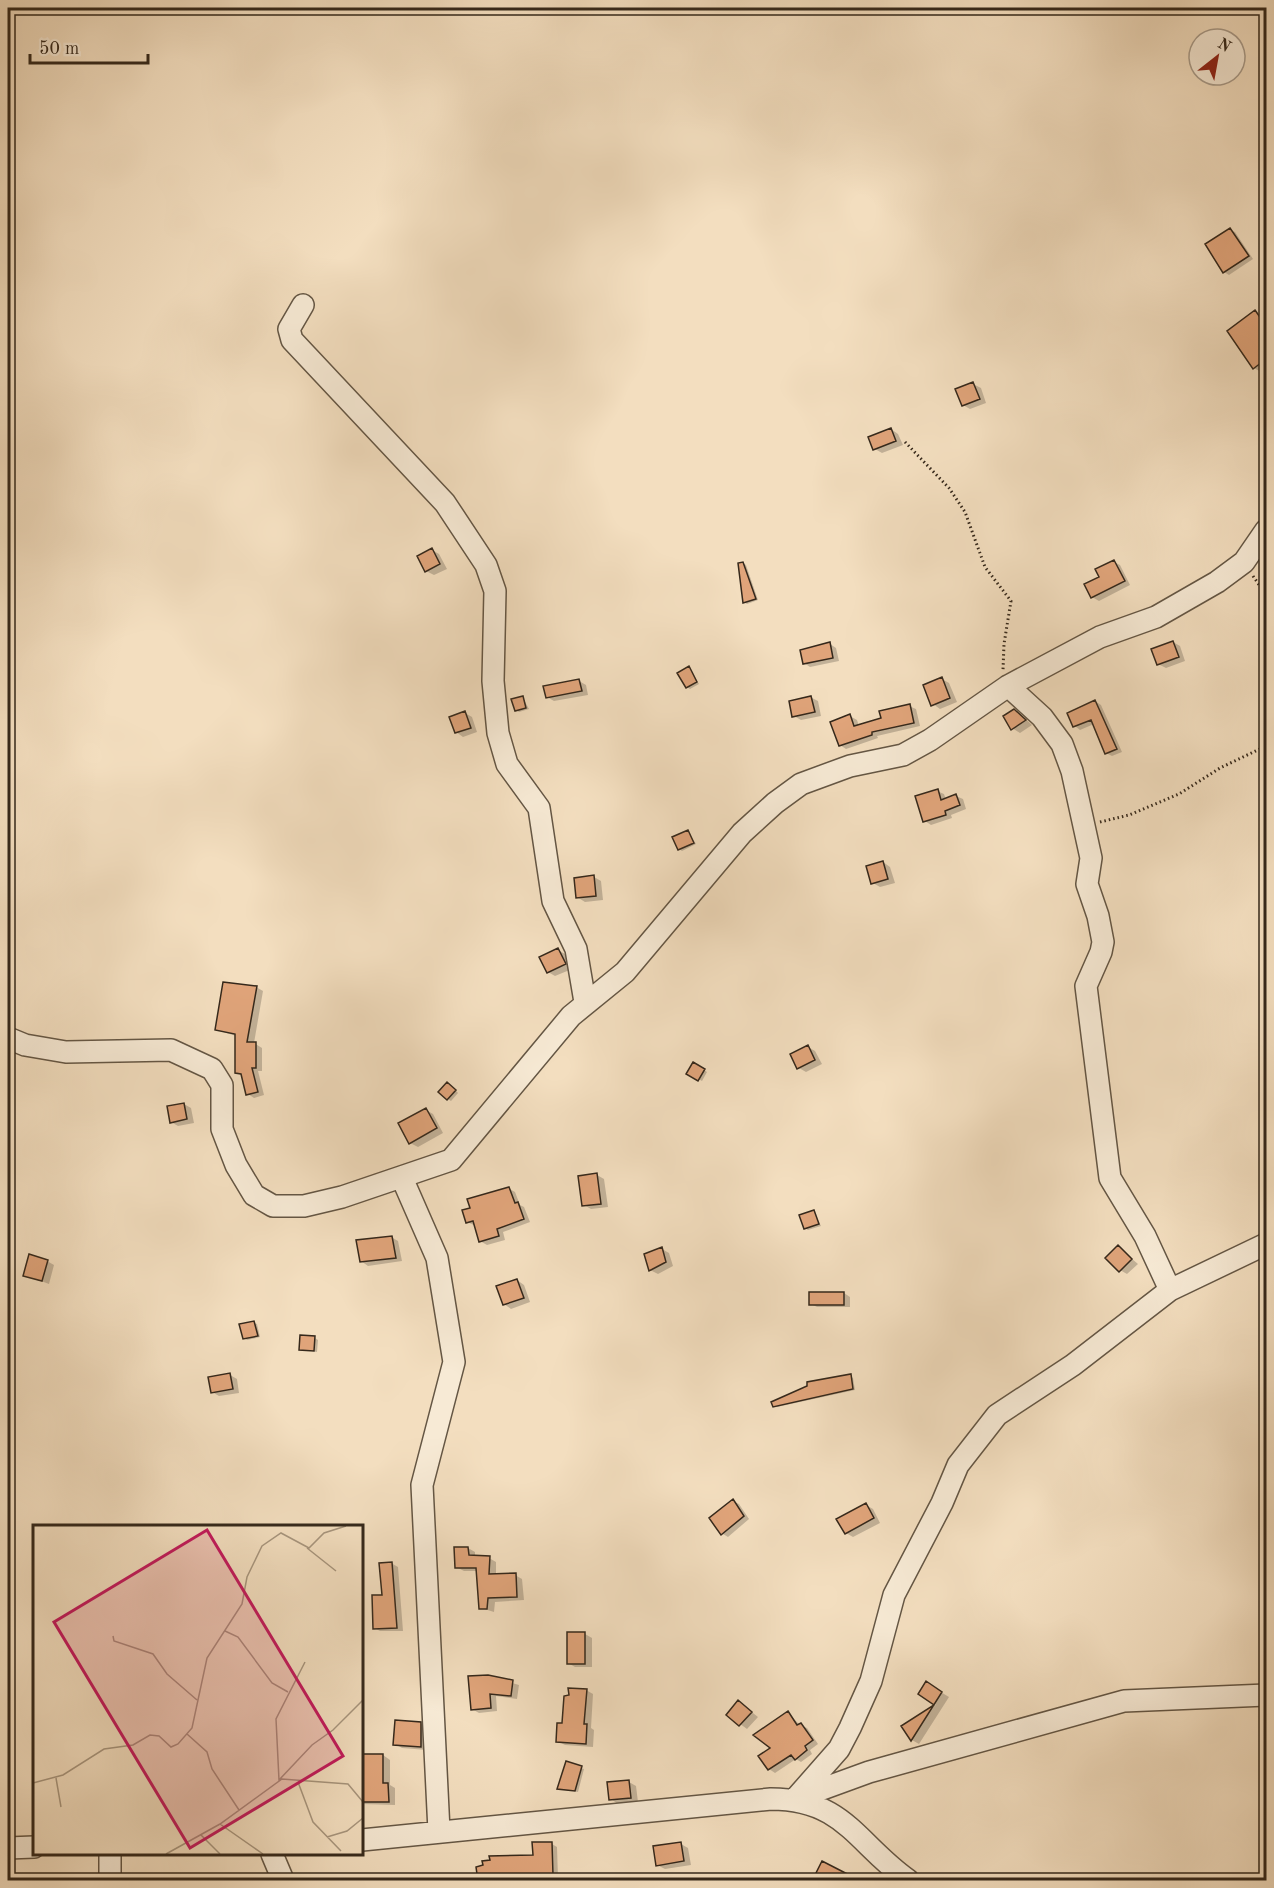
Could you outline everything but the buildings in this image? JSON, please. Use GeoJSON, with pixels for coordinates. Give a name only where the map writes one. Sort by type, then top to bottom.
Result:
{"type":"FeatureCollection","features":[{"type":"Feature","properties":{"kind":"street"},"geometry":{"type":"LineString","coordinates":[[303,305],[289,329],[292,340],[445,503],[486,565],[495,591],[492,681],[498,732],[507,764],[539,808],[553,902],[576,949],[585,1002]]}},
{"type":"Feature","properties":{"kind":"street"},"geometry":{"type":"LineString","coordinates":[[8,1038],[26,1045],[66,1052],[171,1050],[197,1059],[212,1069],[222,1084],[222,1129],[236,1165],[254,1195],[273,1206],[304,1206],[402,1178],[451,1160],[585,1002],[625,972],[742,833],[775,803],[801,784],[850,766],[903,755],[930,740],[1008,686],[1100,637],[1156,617],[1217,582],[1244,562],[1266,530]]}},
{"type":"Feature","properties":{"kind":"street"},"geometry":{"type":"LineString","coordinates":[[1008,686],[1042,717],[1062,744],[1072,771],[1091,858],[1087,884],[1098,916],[1103,942],[1086,986],[1110,1178],[1145,1236],[1170,1290]]}},
{"type":"Feature","properties":{"kind":"street"},"geometry":{"type":"LineString","coordinates":[[402,1178],[437,1258],[454,1362],[422,1485],[439,1831]]}},
{"type":"Feature","properties":{"kind":"street"},"geometry":{"type":"LineString","coordinates":[[795,1799],[839,1749],[871,1681],[894,1595],[942,1503],[958,1465],[997,1415],[1073,1365],[1170,1290],[1266,1244]]}},
{"type":"Feature","properties":{"kind":"street"},"geometry":{"type":"LineString","coordinates":[[363,1839],[795,1799],[868,1772],[1124,1701],[1266,1695]]}},
{"type":"Feature","properties":{"kind":"street"},"geometry":{"type":"LineString","coordinates":[[795,1799],[814,1804],[852,1827],[906,1880]]}},
{"type":"Feature","properties":{"kind":"street"},"geometry":{"type":"LineString","coordinates":[[8,1848],[33,1847]]}},
{"type":"Feature","properties":{"kind":"street"},"geometry":{"type":"LineString","coordinates":[[110,1855],[110,1881]]}},
{"type":"Feature","properties":{"kind":"street"},"geometry":{"type":"LineString","coordinates":[[272,1855],[283,1881]]}},
{"type":"Feature","properties":{"kind":"path"},"geometry":{"type":"LineString","coordinates":[[905,442],[950,488],[965,512],[985,567],[1011,601],[1002,665],[1008,686]]}},
{"type":"Feature","properties":{"kind":"path"},"geometry":{"type":"LineString","coordinates":[[1244,562],[1266,595]]}},
{"type":"Feature","properties":{"kind":"path"},"geometry":{"type":"LineString","coordinates":[[1085,825],[1130,814],[1179,794],[1220,768],[1266,747]]}}]}
